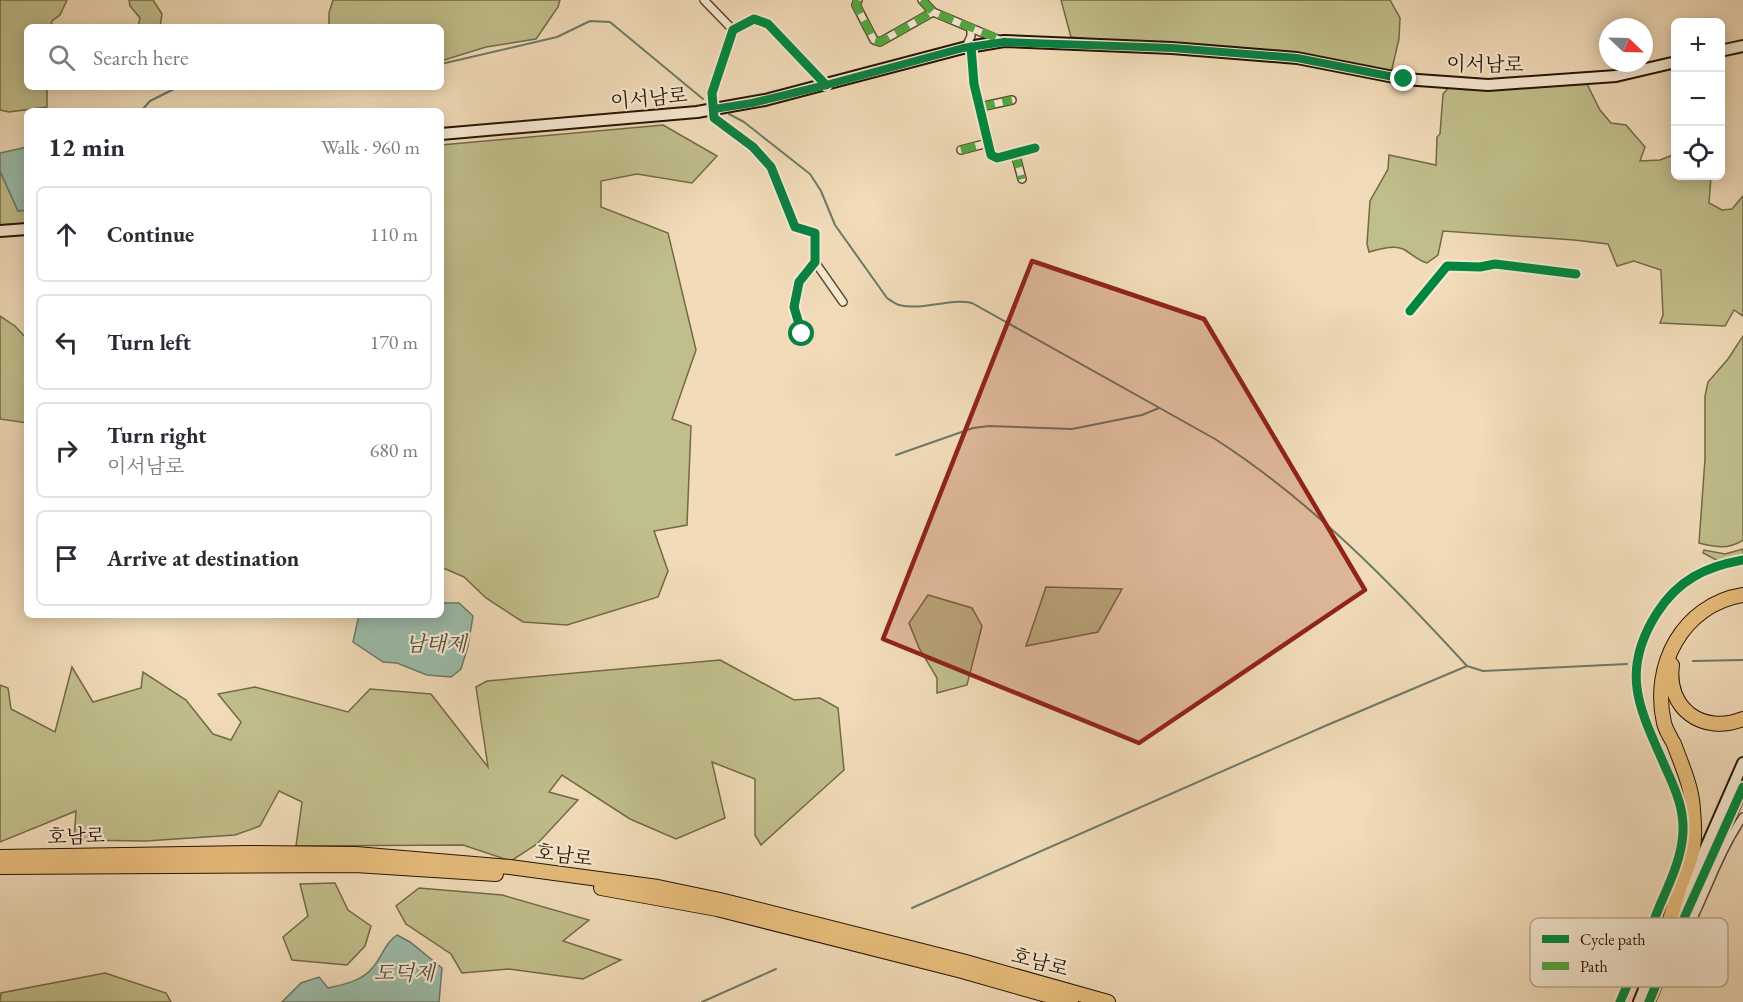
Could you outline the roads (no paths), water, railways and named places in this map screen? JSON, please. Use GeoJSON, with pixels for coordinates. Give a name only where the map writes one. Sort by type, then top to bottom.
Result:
{"type":"FeatureCollection","features":[{"type":"Feature","properties":{"kind":"highway"},"geometry":{"type":"LineString","coordinates":[[1671,918],[1694,846],[1693,809],[1689,783],[1665,726],[1661,704],[1666,662],[1673,644],[1691,622],[1708,607],[1743,595]]}},
{"type":"Feature","properties":{"kind":"highway"},"geometry":{"type":"LineString","coordinates":[[1743,604],[1731,606],[1691,631],[1671,666],[1671,681],[1675,698],[1694,718],[1707,723],[1723,724],[1743,719]]}},
{"type":"Feature","properties":{"kind":"highway"},"geometry":{"type":"LineString","coordinates":[[141,847],[240,848],[248,853]]}},
{"type":"Feature","properties":{"kind":"highway"},"geometry":{"type":"LineString","coordinates":[[0,849],[21,849]]}},
{"type":"Feature","properties":{"kind":"highway","name":"호남로"},"geometry":{"type":"LineString","coordinates":[[0,856],[357,854],[510,867],[658,887],[720,900],[1108,1002]]}},
{"type":"Feature","properties":{"kind":"highway","name":"호남로"},"geometry":{"type":"LineString","coordinates":[[0,867],[355,865],[533,879],[717,909],[1071,1002]]}},
{"type":"Feature","properties":{"kind":"main road","name":"이서남로"},"geometry":{"type":"LineString","coordinates":[[444,134],[714,109],[752,103],[968,47],[1004,42],[1172,48],[1297,58],[1404,79],[1488,85],[1616,76],[1671,63]]}},
{"type":"Feature","properties":{"kind":"main road"},"geometry":{"type":"LineString","coordinates":[[1725,50],[1743,46]]}},
{"type":"Feature","properties":{"kind":"main road"},"geometry":{"type":"LineString","coordinates":[[0,231],[24,229]]}},
{"type":"Feature","properties":{"kind":"main road"},"geometry":{"type":"LineString","coordinates":[[1674,918],[1743,763]]}},
{"type":"Feature","properties":{"kind":"main road"},"geometry":{"type":"LineString","coordinates":[[1685,918],[1743,787]]}},
{"type":"Feature","properties":{"kind":"main road"},"geometry":{"type":"LineString","coordinates":[[1639,1002],[1645,987]]}},
{"type":"Feature","properties":{"kind":"main road"},"geometry":{"type":"LineString","coordinates":[[1648,1002],[1654,987]]}},
{"type":"Feature","properties":{"kind":"street"},"geometry":{"type":"LineString","coordinates":[[704,0],[733,30]]}},
{"type":"Feature","properties":{"kind":"street"},"geometry":{"type":"LineString","coordinates":[[858,0],[856,5],[874,40],[880,42],[933,12]]}},
{"type":"Feature","properties":{"kind":"street"},"geometry":{"type":"LineString","coordinates":[[922,0],[933,12],[1004,42]]}},
{"type":"Feature","properties":{"kind":"street"},"geometry":{"type":"LineString","coordinates":[[826,85],[768,24],[754,19],[733,30],[712,93],[714,118],[753,147],[771,167],[795,227],[815,233],[815,262],[843,302]]}},
{"type":"Feature","properties":{"kind":"street"},"geometry":{"type":"LineString","coordinates":[[971,29],[968,47],[974,84],[991,155],[997,158],[1035,148]]}},
{"type":"Feature","properties":{"kind":"street"},"geometry":{"type":"LineString","coordinates":[[980,107],[1012,100]]}},
{"type":"Feature","properties":{"kind":"street"},"geometry":{"type":"LineString","coordinates":[[961,150],[988,143]]}},
{"type":"Feature","properties":{"kind":"street"},"geometry":{"type":"LineString","coordinates":[[1015,153],[1022,179]]}},
{"type":"Feature","properties":{"kind":"street"},"geometry":{"type":"LineString","coordinates":[[802,334],[794,307],[799,282],[815,262]]}},
{"type":"Feature","properties":{"kind":"street"},"geometry":{"type":"LineString","coordinates":[[1410,311],[1447,266],[1480,267],[1495,264],[1576,274]]}},
{"type":"Feature","properties":{"kind":"street"},"geometry":{"type":"LineString","coordinates":[[1655,918],[1678,861],[1683,832],[1680,799],[1639,706],[1635,682],[1638,657],[1647,628],[1666,598],[1691,576],[1743,560]]}},
{"type":"Feature","properties":{"kind":"street"},"geometry":{"type":"LineString","coordinates":[[1693,918],[1743,818]]}},
{"type":"Feature","properties":{"kind":"street"},"geometry":{"type":"LineString","coordinates":[[1620,1002],[1626,987]]}},
{"type":"Feature","properties":{"kind":"water"},"geometry":{"type":"Polygon","coordinates":[[[24,148],[24,210],[18,211],[0,171],[0,153],[24,148]]]}},
{"type":"Feature","properties":{"kind":"water","name":"남태제"},"geometry":{"type":"Polygon","coordinates":[[[444,603],[459,603],[473,616],[461,669],[451,677],[427,675],[397,663],[383,662],[353,642],[358,618],[444,618],[444,603]]]}},
{"type":"Feature","properties":{"kind":"water","name":"도덕제"},"geometry":{"type":"Polygon","coordinates":[[[397,935],[410,942],[442,968],[439,1002],[282,1002],[301,983],[319,977],[328,988],[365,975],[397,935]]]}},
{"type":"Feature","properties":{"kind":"waterway"},"geometry":{"type":"LineString","coordinates":[[444,63],[557,37],[590,21],[610,22],[703,99]]}},
{"type":"Feature","properties":{"kind":"waterway"},"geometry":{"type":"LineString","coordinates":[[144,108],[150,101],[172,90]]}},
{"type":"Feature","properties":{"kind":"waterway"},"geometry":{"type":"LineString","coordinates":[[729,114],[744,122],[810,174],[821,191],[835,225],[887,298],[897,304],[917,307],[954,302],[972,303],[1215,439],[1284,489],[1348,544],[1467,666],[1483,671],[1627,664]]}},
{"type":"Feature","properties":{"kind":"waterway"},"geometry":{"type":"LineString","coordinates":[[896,455],[973,428],[989,426],[1072,429],[1142,415],[1159,408]]}},
{"type":"Feature","properties":{"kind":"waterway"},"geometry":{"type":"LineString","coordinates":[[1693,661],[1743,660]]}},
{"type":"Feature","properties":{"kind":"waterway"},"geometry":{"type":"LineString","coordinates":[[912,908],[1467,666]]}},
{"type":"Feature","properties":{"kind":"waterway"},"geometry":{"type":"LineString","coordinates":[[702,1002],[776,969]]}}]}
